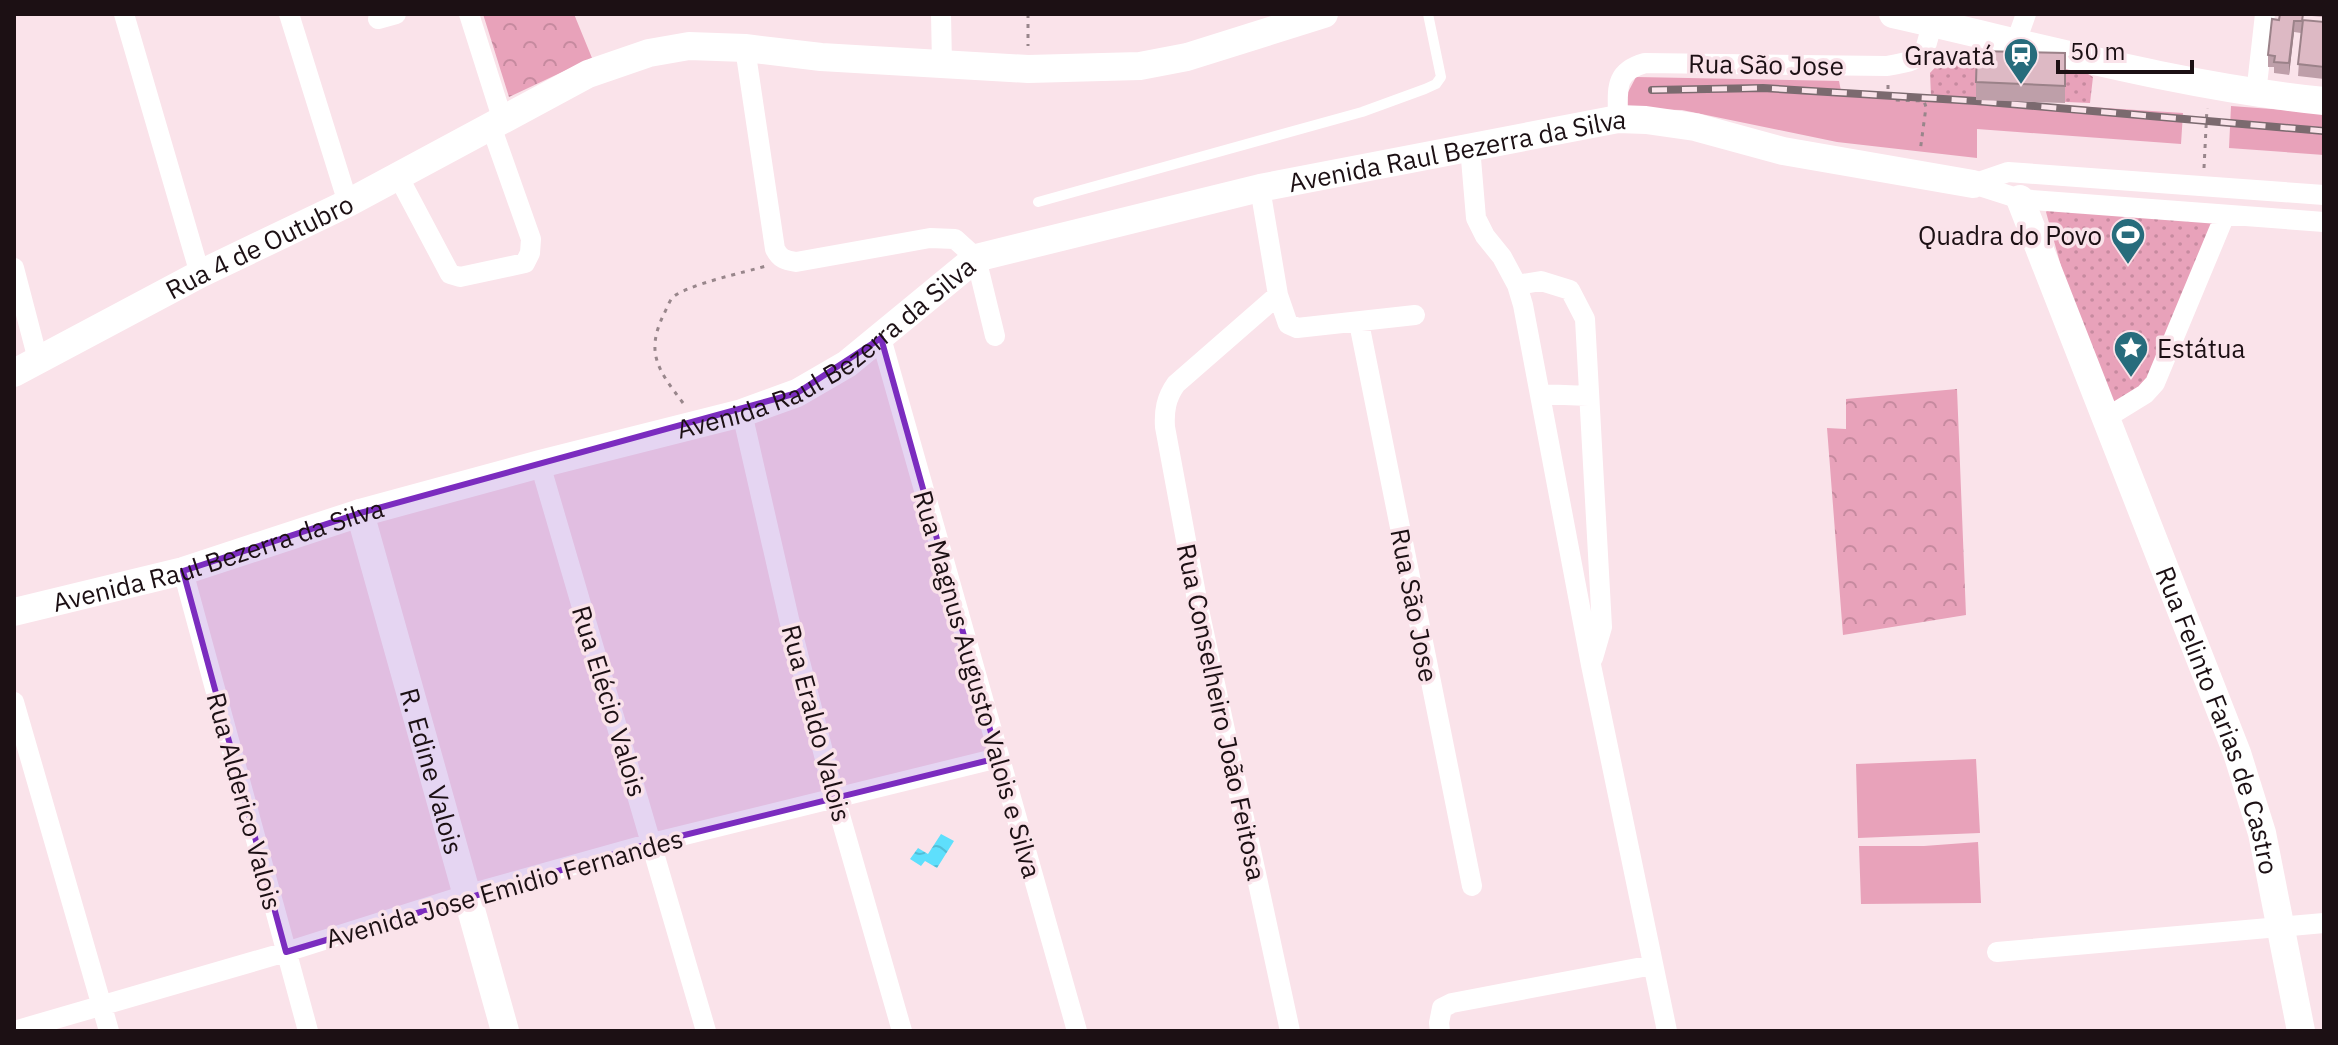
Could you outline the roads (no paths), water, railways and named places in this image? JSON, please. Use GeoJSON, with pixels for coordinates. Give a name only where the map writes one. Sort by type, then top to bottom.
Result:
{"type":"FeatureCollection","features":[{"type":"Feature","properties":{"kind":"street"},"geometry":{"type":"LineString","coordinates":[[124,14],[200,274]]}},
{"type":"Feature","properties":{"kind":"street"},"geometry":{"type":"LineString","coordinates":[[289,14],[348,203]]}},
{"type":"Feature","properties":{"kind":"street"},"geometry":{"type":"LineString","coordinates":[[398,176],[450,274],[460,277],[525,263],[530,253],[531,239],[469,14]]}},
{"type":"Feature","properties":{"kind":"street"},"geometry":{"type":"LineString","coordinates":[[941,14],[942,64]]}},
{"type":"Feature","properties":{"kind":"street","name":"Rua 4 de Outubro"},"geometry":{"type":"LineString","coordinates":[[26,366],[200,274],[348,203],[588,74],[649,53],[689,46],[1028,69],[1095,68],[1170,62],[1324,14]]}},
{"type":"Feature","properties":{"kind":"street"},"geometry":{"type":"LineString","coordinates":[[1893,14],[1932,18],[2119,67],[2256,94],[2324,101]]}},
{"type":"Feature","properties":{"kind":"street"},"geometry":{"type":"LineString","coordinates":[[2016,42],[2026,14]]}},
{"type":"Feature","properties":{"kind":"street"},"geometry":{"type":"LineString","coordinates":[[2256,94],[2265,14]]}},
{"type":"Feature","properties":{"kind":"street","name":"Rua São Jose"},"geometry":{"type":"LineString","coordinates":[[1618,119],[1621,77],[1629,67],[1645,63],[1887,66],[1915,60],[1925,52],[1932,18]]}},
{"type":"Feature","properties":{"kind":"street"},"geometry":{"type":"LineString","coordinates":[[745,48],[775,249],[790,261],[943,237],[955,239],[976,258],[995,336]]}},
{"type":"Feature","properties":{"kind":"street","name":"Avenida Raul Bezerra da Silva"},"geometry":{"type":"LineString","coordinates":[[14,612],[183,571],[360,513],[742,413],[797,393],[847,364],[976,258],[1260,188],[1618,119],[1695,127],[1783,151],[1918,172],[1973,184],[2020,199],[2324,222]]}},
{"type":"Feature","properties":{"kind":"street"},"geometry":{"type":"LineString","coordinates":[[1470,147],[1476,218],[1485,236],[1502,257],[1517,285],[1523,305],[1591,665],[1667,1031]]}},
{"type":"Feature","properties":{"kind":"street"},"geometry":{"type":"LineString","coordinates":[[2008,172],[2020,199]]}},
{"type":"Feature","properties":{"kind":"street"},"geometry":{"type":"LineString","coordinates":[[1973,184],[2008,172],[2324,195]]}},
{"type":"Feature","properties":{"kind":"street"},"geometry":{"type":"LineString","coordinates":[[2128,207],[2129,180]]}},
{"type":"Feature","properties":{"kind":"street"},"geometry":{"type":"LineString","coordinates":[[1260,188],[1278,295],[1288,324],[1297,328],[1415,315]]}},
{"type":"Feature","properties":{"kind":"street"},"geometry":{"type":"LineString","coordinates":[[2276,218],[2279,191]]}},
{"type":"Feature","properties":{"kind":"street","name":"Rua Felinto Farias de Castro"},"geometry":{"type":"LineString","coordinates":[[2020,199],[2237,753],[2262,833],[2301,1031]]}},
{"type":"Feature","properties":{"kind":"street"},"geometry":{"type":"LineString","coordinates":[[2106,418],[2145,394],[2155,383],[2225,215]]}},
{"type":"Feature","properties":{"kind":"street"},"geometry":{"type":"LineString","coordinates":[[15,277],[26,366]]}},
{"type":"Feature","properties":{"kind":"street"},"geometry":{"type":"LineString","coordinates":[[1517,285],[1541,281],[1570,290],[1585,319],[1602,627],[1591,665]]}},
{"type":"Feature","properties":{"kind":"street","name":"Rua Conselheiro João Feitosa"},"geometry":{"type":"LineString","coordinates":[[1278,295],[1176,384],[1169,393],[1164,410],[1198,605],[1290,1031]]}},
{"type":"Feature","properties":{"kind":"street","name":"Rua São Jose"},"geometry":{"type":"LineString","coordinates":[[1359,323],[1472,886]]}},
{"type":"Feature","properties":{"kind":"street","name":"Rua Magnus Augusto Valois e Silva"},"geometry":{"type":"LineString","coordinates":[[881,338],[1077,1031]]}},
{"type":"Feature","properties":{"kind":"street"},"geometry":{"type":"LineString","coordinates":[[1540,394],[1589,396]]}},
{"type":"Feature","properties":{"kind":"street","name":"Rua Eraldo Valois"},"geometry":{"type":"LineString","coordinates":[[742,413],[789,619],[835,798],[902,1031]]}},
{"type":"Feature","properties":{"kind":"street","name":"Rua Elécio Valois"},"geometry":{"type":"LineString","coordinates":[[540,464],[706,1031]]}},
{"type":"Feature","properties":{"kind":"street","name":"R. Edine Valois"},"geometry":{"type":"LineString","coordinates":[[360,513],[505,1031]]}},
{"type":"Feature","properties":{"kind":"street","name":"Rua Alderico Valois"},"geometry":{"type":"LineString","coordinates":[[183,571],[308,1031]]}},
{"type":"Feature","properties":{"kind":"street"},"geometry":{"type":"LineString","coordinates":[[14,702],[109,1031]]}},
{"type":"Feature","properties":{"kind":"street","name":"Avenida Jose Emidio Fernandes"},"geometry":{"type":"LineString","coordinates":[[14,1031],[286,952],[466,895],[652,843],[998,758]]}},
{"type":"Feature","properties":{"kind":"street"},"geometry":{"type":"LineString","coordinates":[[1997,952],[2324,923]]}},
{"type":"Feature","properties":{"kind":"street"},"geometry":{"type":"LineString","coordinates":[[1440,1031],[1442,1008],[1452,1003],[1653,965]]}},
{"type":"Feature","properties":{"kind":"lane"},"geometry":{"type":"LineString","coordinates":[[1038,202],[1362,112],[1436,84],[1441,77],[1428,14]]}},
{"type":"Feature","properties":{"kind":"water"},"geometry":{"type":"Polygon","coordinates":[[[941,834],[954,841],[937,868],[925,861],[921,866],[910,859],[918,848],[928,854],[941,834]]]}},
{"type":"Feature","properties":{"kind":"railway"},"geometry":{"type":"LineString","coordinates":[[1652,90],[1763,88],[1976,101],[2324,131]]}},
{"type":"Feature","properties":{"kind":"place","name":"Gravatá"},"geometry":{"type":"Point","coordinates":[2021,86]}},
{"type":"Feature","properties":{"kind":"place","name":"Quadra do Povo"},"geometry":{"type":"Point","coordinates":[2128,266]}},
{"type":"Feature","properties":{"kind":"place","name":"Estátua"},"geometry":{"type":"Point","coordinates":[2131,379]}}]}
